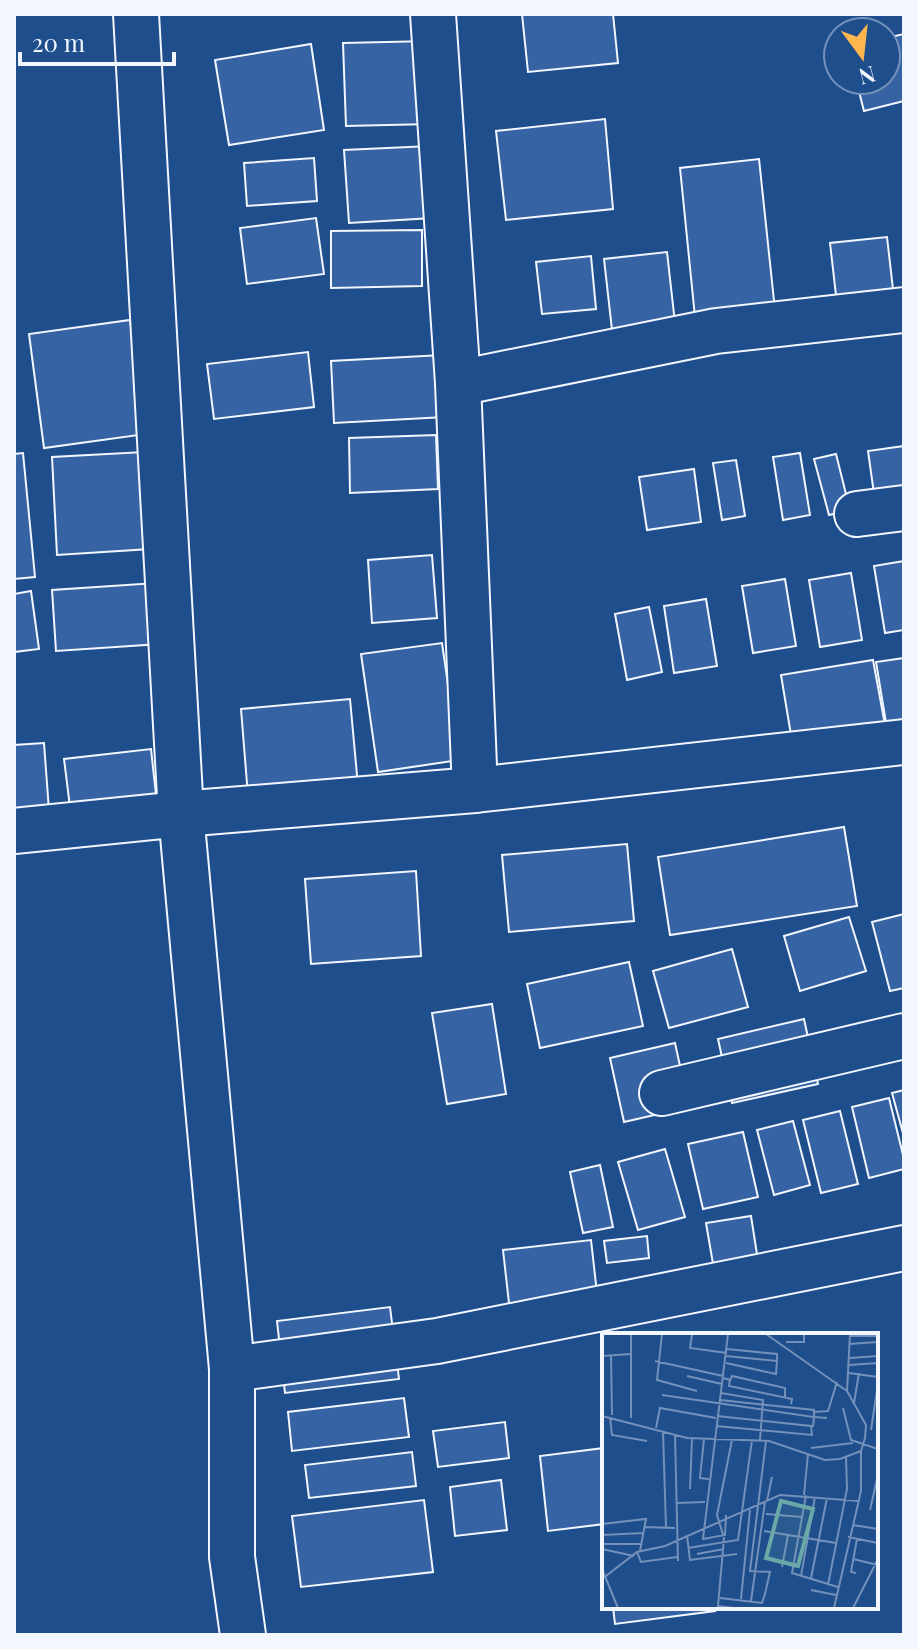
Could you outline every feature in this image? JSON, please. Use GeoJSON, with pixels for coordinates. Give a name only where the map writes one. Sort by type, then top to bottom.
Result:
{"type":"FeatureCollection","features":[{"type":"Feature","properties":{"kind":"street"},"geometry":{"type":"LineString","coordinates":[[136,14],[181,814],[232,1369],[232,1557],[243,1635]]}},
{"type":"Feature","properties":{"kind":"street"},"geometry":{"type":"LineString","coordinates":[[433,14],[458,383],[475,790]]}},
{"type":"Feature","properties":{"kind":"street"},"geometry":{"type":"LineString","coordinates":[[458,383],[716,331],[904,310]]}},
{"type":"Feature","properties":{"kind":"street"},"geometry":{"type":"LineString","coordinates":[[857,514],[904,508]]}},
{"type":"Feature","properties":{"kind":"street"},"geometry":{"type":"LineString","coordinates":[[14,831],[475,790],[904,742]]}},
{"type":"Feature","properties":{"kind":"street"},"geometry":{"type":"LineString","coordinates":[[662,1093],[904,1036]]}},
{"type":"Feature","properties":{"kind":"street"},"geometry":{"type":"LineString","coordinates":[[232,1369],[437,1341],[904,1248]]}},
{"type":"Feature","properties":{"kind":"building"},"geometry":{"type":"Polygon","coordinates":[[[522,14],[613,14],[618,63],[528,72],[522,14]]]}},
{"type":"Feature","properties":{"kind":"building"},"geometry":{"type":"Polygon","coordinates":[[[902,34],[904,101],[864,111],[860,96],[902,96],[902,34]]]}},
{"type":"Feature","properties":{"kind":"building"},"geometry":{"type":"Polygon","coordinates":[[[430,41],[431,124],[346,126],[343,43],[430,41]]]}},
{"type":"Feature","properties":{"kind":"building"},"geometry":{"type":"Polygon","coordinates":[[[311,44],[324,130],[229,145],[215,60],[311,44]]]}},
{"type":"Feature","properties":{"kind":"building"},"geometry":{"type":"Polygon","coordinates":[[[605,119],[613,209],[506,220],[496,131],[605,119]]]}},
{"type":"Feature","properties":{"kind":"building"},"geometry":{"type":"Polygon","coordinates":[[[430,146],[433,218],[349,223],[344,150],[430,146]]]}},
{"type":"Feature","properties":{"kind":"building"},"geometry":{"type":"Polygon","coordinates":[[[314,158],[317,201],[247,206],[244,163],[314,158]]]}},
{"type":"Feature","properties":{"kind":"building"},"geometry":{"type":"Polygon","coordinates":[[[759,159],[777,329],[697,337],[680,168],[759,159]]]}},
{"type":"Feature","properties":{"kind":"building"},"geometry":{"type":"Polygon","coordinates":[[[316,218],[324,274],[247,284],[240,228],[316,218]]]}},
{"type":"Feature","properties":{"kind":"building"},"geometry":{"type":"Polygon","coordinates":[[[422,230],[422,286],[331,288],[331,231],[422,230]]]}},
{"type":"Feature","properties":{"kind":"building"},"geometry":{"type":"Polygon","coordinates":[[[887,237],[897,324],[840,330],[830,243],[887,237]]]}},
{"type":"Feature","properties":{"kind":"building"},"geometry":{"type":"Polygon","coordinates":[[[667,252],[675,323],[612,330],[604,259],[667,252]]]}},
{"type":"Feature","properties":{"kind":"building"},"geometry":{"type":"Polygon","coordinates":[[[591,256],[596,309],[542,314],[536,262],[591,256]]]}},
{"type":"Feature","properties":{"kind":"building"},"geometry":{"type":"Polygon","coordinates":[[[130,320],[146,434],[44,448],[29,334],[130,320]]]}},
{"type":"Feature","properties":{"kind":"building"},"geometry":{"type":"Polygon","coordinates":[[[308,352],[314,407],[214,419],[207,364],[308,352]]]}},
{"type":"Feature","properties":{"kind":"building"},"geometry":{"type":"Polygon","coordinates":[[[442,355],[445,417],[334,423],[331,361],[442,355]]]}},
{"type":"Feature","properties":{"kind":"building"},"geometry":{"type":"Polygon","coordinates":[[[436,435],[438,489],[350,493],[349,438],[436,435]]]}},
{"type":"Feature","properties":{"kind":"building"},"geometry":{"type":"Polygon","coordinates":[[[904,446],[904,511],[877,515],[868,451],[904,446]]]}},
{"type":"Feature","properties":{"kind":"building"},"geometry":{"type":"Polygon","coordinates":[[[144,452],[150,549],[57,555],[52,457],[144,452]]]}},
{"type":"Feature","properties":{"kind":"building"},"geometry":{"type":"Polygon","coordinates":[[[23,453],[35,577],[14,579],[14,454],[23,453]]]}},
{"type":"Feature","properties":{"kind":"building"},"geometry":{"type":"Polygon","coordinates":[[[800,453],[810,515],[783,520],[773,457],[800,453]]]}},
{"type":"Feature","properties":{"kind":"building"},"geometry":{"type":"Polygon","coordinates":[[[836,454],[850,510],[829,515],[814,459],[836,454]]]}},
{"type":"Feature","properties":{"kind":"building"},"geometry":{"type":"Polygon","coordinates":[[[736,460],[745,516],[722,520],[713,463],[736,460]]]}},
{"type":"Feature","properties":{"kind":"building"},"geometry":{"type":"Polygon","coordinates":[[[694,469],[701,522],[647,530],[639,477],[694,469]]]}},
{"type":"Feature","properties":{"kind":"building"},"geometry":{"type":"Polygon","coordinates":[[[432,555],[437,618],[372,623],[368,560],[432,555]]]}},
{"type":"Feature","properties":{"kind":"building"},"geometry":{"type":"Polygon","coordinates":[[[904,561],[904,630],[885,633],[874,566],[904,561]]]}},
{"type":"Feature","properties":{"kind":"building"},"geometry":{"type":"Polygon","coordinates":[[[851,573],[862,640],[820,647],[809,580],[851,573]]]}},
{"type":"Feature","properties":{"kind":"building"},"geometry":{"type":"Polygon","coordinates":[[[785,579],[796,646],[753,653],[742,586],[785,579]]]}},
{"type":"Feature","properties":{"kind":"building"},"geometry":{"type":"Polygon","coordinates":[[[156,583],[160,644],[56,651],[52,590],[156,583]]]}},
{"type":"Feature","properties":{"kind":"building"},"geometry":{"type":"Polygon","coordinates":[[[31,591],[39,649],[14,652],[14,594],[31,591]]]}},
{"type":"Feature","properties":{"kind":"building"},"geometry":{"type":"Polygon","coordinates":[[[706,599],[717,666],[674,673],[664,606],[706,599]]]}},
{"type":"Feature","properties":{"kind":"building"},"geometry":{"type":"Polygon","coordinates":[[[649,607],[662,672],[627,680],[615,614],[649,607]]]}},
{"type":"Feature","properties":{"kind":"building"},"geometry":{"type":"Polygon","coordinates":[[[442,643],[459,760],[378,772],[361,654],[442,643]]]}},
{"type":"Feature","properties":{"kind":"building"},"geometry":{"type":"Polygon","coordinates":[[[904,658],[904,726],[887,729],[876,662],[904,658]]]}},
{"type":"Feature","properties":{"kind":"building"},"geometry":{"type":"Polygon","coordinates":[[[873,660],[885,725],[792,741],[781,675],[873,660]]]}},
{"type":"Feature","properties":{"kind":"building"},"geometry":{"type":"Polygon","coordinates":[[[350,699],[358,786],[248,796],[241,709],[350,699]]]}},
{"type":"Feature","properties":{"kind":"building"},"geometry":{"type":"Polygon","coordinates":[[[44,743],[50,824],[14,827],[14,745],[44,743]]]}},
{"type":"Feature","properties":{"kind":"building"},"geometry":{"type":"Polygon","coordinates":[[[151,749],[158,813],[72,823],[64,759],[151,749]]]}},
{"type":"Feature","properties":{"kind":"building"},"geometry":{"type":"Polygon","coordinates":[[[844,827],[857,906],[670,935],[658,857],[844,827]]]}},
{"type":"Feature","properties":{"kind":"building"},"geometry":{"type":"Polygon","coordinates":[[[627,844],[634,921],[509,932],[502,855],[627,844]]]}},
{"type":"Feature","properties":{"kind":"building"},"geometry":{"type":"Polygon","coordinates":[[[416,871],[421,956],[311,964],[305,879],[416,871]]]}},
{"type":"Feature","properties":{"kind":"building"},"geometry":{"type":"Polygon","coordinates":[[[904,914],[904,988],[890,991],[872,922],[904,914]]]}},
{"type":"Feature","properties":{"kind":"building"},"geometry":{"type":"Polygon","coordinates":[[[849,917],[866,971],[800,991],[784,936],[849,917]]]}},
{"type":"Feature","properties":{"kind":"building"},"geometry":{"type":"Polygon","coordinates":[[[732,949],[748,1007],[669,1028],[653,971],[732,949]]]}},
{"type":"Feature","properties":{"kind":"building"},"geometry":{"type":"Polygon","coordinates":[[[629,962],[643,1026],[540,1048],[527,984],[629,962]]]}},
{"type":"Feature","properties":{"kind":"building"},"geometry":{"type":"Polygon","coordinates":[[[492,1004],[506,1094],[447,1104],[432,1013],[492,1004]]]}},
{"type":"Feature","properties":{"kind":"building"},"geometry":{"type":"Polygon","coordinates":[[[804,1019],[818,1084],[732,1103],[718,1039],[804,1019]]]}},
{"type":"Feature","properties":{"kind":"building"},"geometry":{"type":"Polygon","coordinates":[[[675,1043],[689,1107],[624,1122],[610,1058],[675,1043]]]}},
{"type":"Feature","properties":{"kind":"building"},"geometry":{"type":"Polygon","coordinates":[[[904,1090],[904,1137],[892,1093],[904,1090]]]}},
{"type":"Feature","properties":{"kind":"building"},"geometry":{"type":"Polygon","coordinates":[[[889,1098],[904,1169],[869,1178],[852,1107],[889,1098]]]}},
{"type":"Feature","properties":{"kind":"building"},"geometry":{"type":"Polygon","coordinates":[[[840,1111],[858,1184],[821,1193],[803,1120],[840,1111]]]}},
{"type":"Feature","properties":{"kind":"building"},"geometry":{"type":"Polygon","coordinates":[[[793,1121],[810,1185],[774,1195],[757,1130],[793,1121]]]}},
{"type":"Feature","properties":{"kind":"building"},"geometry":{"type":"Polygon","coordinates":[[[743,1132],[758,1197],[703,1209],[688,1144],[743,1132]]]}},
{"type":"Feature","properties":{"kind":"building"},"geometry":{"type":"Polygon","coordinates":[[[665,1149],[685,1217],[638,1230],[618,1162],[665,1149]]]}},
{"type":"Feature","properties":{"kind":"building"},"geometry":{"type":"Polygon","coordinates":[[[600,1165],[613,1227],[583,1233],[570,1172],[600,1165]]]}},
{"type":"Feature","properties":{"kind":"building"},"geometry":{"type":"Polygon","coordinates":[[[751,1216],[762,1286],[718,1293],[706,1223],[751,1216]]]}},
{"type":"Feature","properties":{"kind":"building"},"geometry":{"type":"Polygon","coordinates":[[[647,1236],[649,1258],[607,1263],[604,1241],[647,1236]]]}},
{"type":"Feature","properties":{"kind":"building"},"geometry":{"type":"Polygon","coordinates":[[[591,1240],[599,1311],[511,1321],[503,1250],[591,1240]]]}},
{"type":"Feature","properties":{"kind":"building"},"geometry":{"type":"Polygon","coordinates":[[[390,1307],[399,1379],[285,1393],[277,1321],[390,1307]]]}},
{"type":"Feature","properties":{"kind":"building"},"geometry":{"type":"Polygon","coordinates":[[[404,1398],[409,1437],[292,1451],[288,1412],[404,1398]]]}},
{"type":"Feature","properties":{"kind":"building"},"geometry":{"type":"Polygon","coordinates":[[[505,1422],[509,1458],[438,1467],[433,1431],[505,1422]]]}},
{"type":"Feature","properties":{"kind":"building"},"geometry":{"type":"Polygon","coordinates":[[[602,1448],[602,1524],[548,1531],[540,1456],[602,1448]]]}},
{"type":"Feature","properties":{"kind":"building"},"geometry":{"type":"Polygon","coordinates":[[[412,1452],[416,1486],[309,1498],[305,1465],[412,1452]]]}},
{"type":"Feature","properties":{"kind":"building"},"geometry":{"type":"Polygon","coordinates":[[[501,1480],[507,1530],[455,1536],[450,1487],[501,1480]]]}},
{"type":"Feature","properties":{"kind":"building"},"geometry":{"type":"Polygon","coordinates":[[[424,1500],[433,1572],[301,1587],[292,1516],[424,1500]]]}},
{"type":"Feature","properties":{"kind":"building"},"geometry":{"type":"Polygon","coordinates":[[[613,1609],[715,1609],[715,1611],[615,1624],[613,1609]]]}}]}
